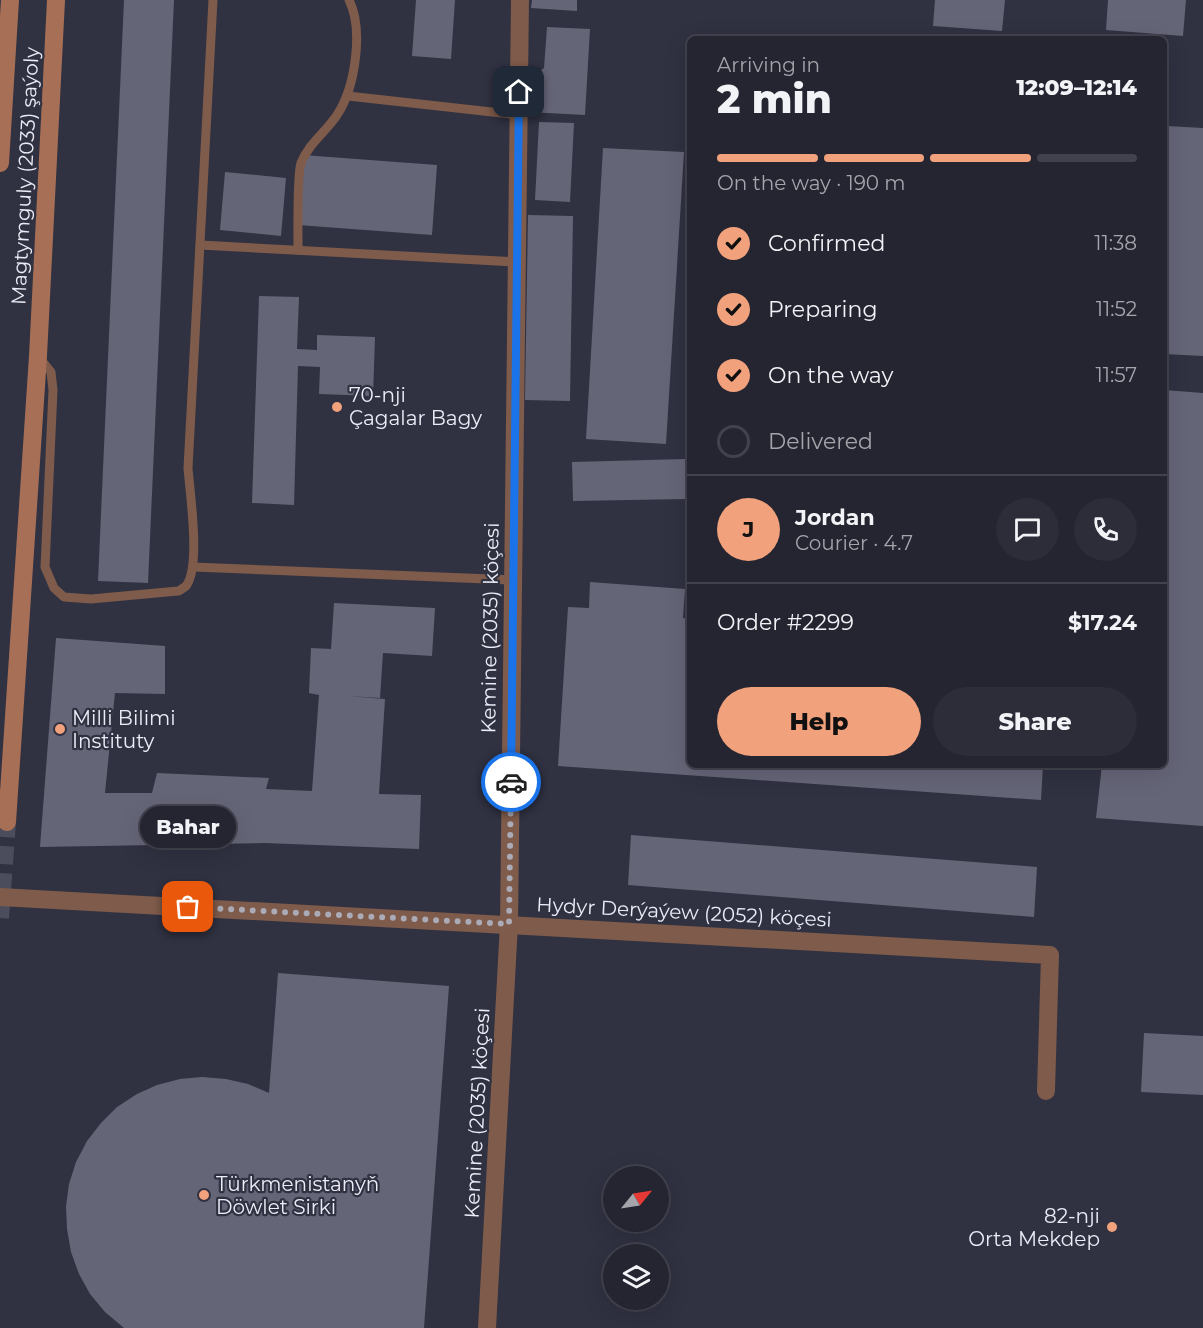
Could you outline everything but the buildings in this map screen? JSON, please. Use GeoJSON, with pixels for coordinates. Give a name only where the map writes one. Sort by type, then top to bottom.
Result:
{"type":"FeatureCollection","features":[{"type":"Feature","properties":{"kind":"main road","name":"Magtymguly (2033) şaýoly"},"geometry":{"type":"LineString","coordinates":[[0,163],[10,0]]}},
{"type":"Feature","properties":{"kind":"main road","name":"Magtymguly (2033) şaýoly"},"geometry":{"type":"LineString","coordinates":[[7,822],[38,356],[56,0]]}},
{"type":"Feature","properties":{"kind":"street","name":"Kemine (2035) köçesi"},"geometry":{"type":"LineString","coordinates":[[487,1328],[509,924],[520,0]]}},
{"type":"Feature","properties":{"kind":"street","name":"Hydyr Derýaýew (2052) köçesi"},"geometry":{"type":"LineString","coordinates":[[0,897],[1050,955],[1046,1091]]}},
{"type":"Feature","properties":{"kind":"lane"},"geometry":{"type":"LineString","coordinates":[[38,356],[51,372],[53,390],[45,567],[54,588],[64,597],[91,599],[178,591],[185,587],[193,567],[189,468],[213,0]]}},
{"type":"Feature","properties":{"kind":"lane"},"geometry":{"type":"LineString","coordinates":[[298,250],[300,166],[307,150],[336,116],[348,96],[358,40],[354,9],[349,0]]}},
{"type":"Feature","properties":{"kind":"lane"},"geometry":{"type":"LineString","coordinates":[[348,96],[519,115]]}},
{"type":"Feature","properties":{"kind":"lane"},"geometry":{"type":"LineString","coordinates":[[200,245],[517,261]]}},
{"type":"Feature","properties":{"kind":"lane"},"geometry":{"type":"LineString","coordinates":[[193,567],[513,580]]}},
{"type":"Feature","properties":{"kind":"tunnel"},"geometry":{"type":"LineString","coordinates":[[0,918],[7,822]]}},
{"type":"Feature","properties":{"kind":"way so far"},"geometry":{"type":"LineString","coordinates":[[188,907],[509,924],[511,782]]}},
{"type":"Feature","properties":{"kind":"place","name":"70-nji Çagalar Bagy"},"geometry":{"type":"Point","coordinates":[337,407]}},
{"type":"Feature","properties":{"kind":"place","name":"Milli Bilimi Instituty"},"geometry":{"type":"Point","coordinates":[60,729]}},
{"type":"Feature","properties":{"kind":"place","name":"Bahar"},"geometry":{"type":"Point","coordinates":[188,907]}},
{"type":"Feature","properties":{"kind":"place","name":"Türkmenistanyň Döwlet Sirki"},"geometry":{"type":"Point","coordinates":[204,1195]}},
{"type":"Feature","properties":{"kind":"place","name":"82-nji Orta Mekdep"},"geometry":{"type":"Point","coordinates":[1112,1227]}},
{"type":"Feature","properties":{"kind":"route"},"geometry":{"type":"LineString","coordinates":[[511,782],[519,92]]}}]}
